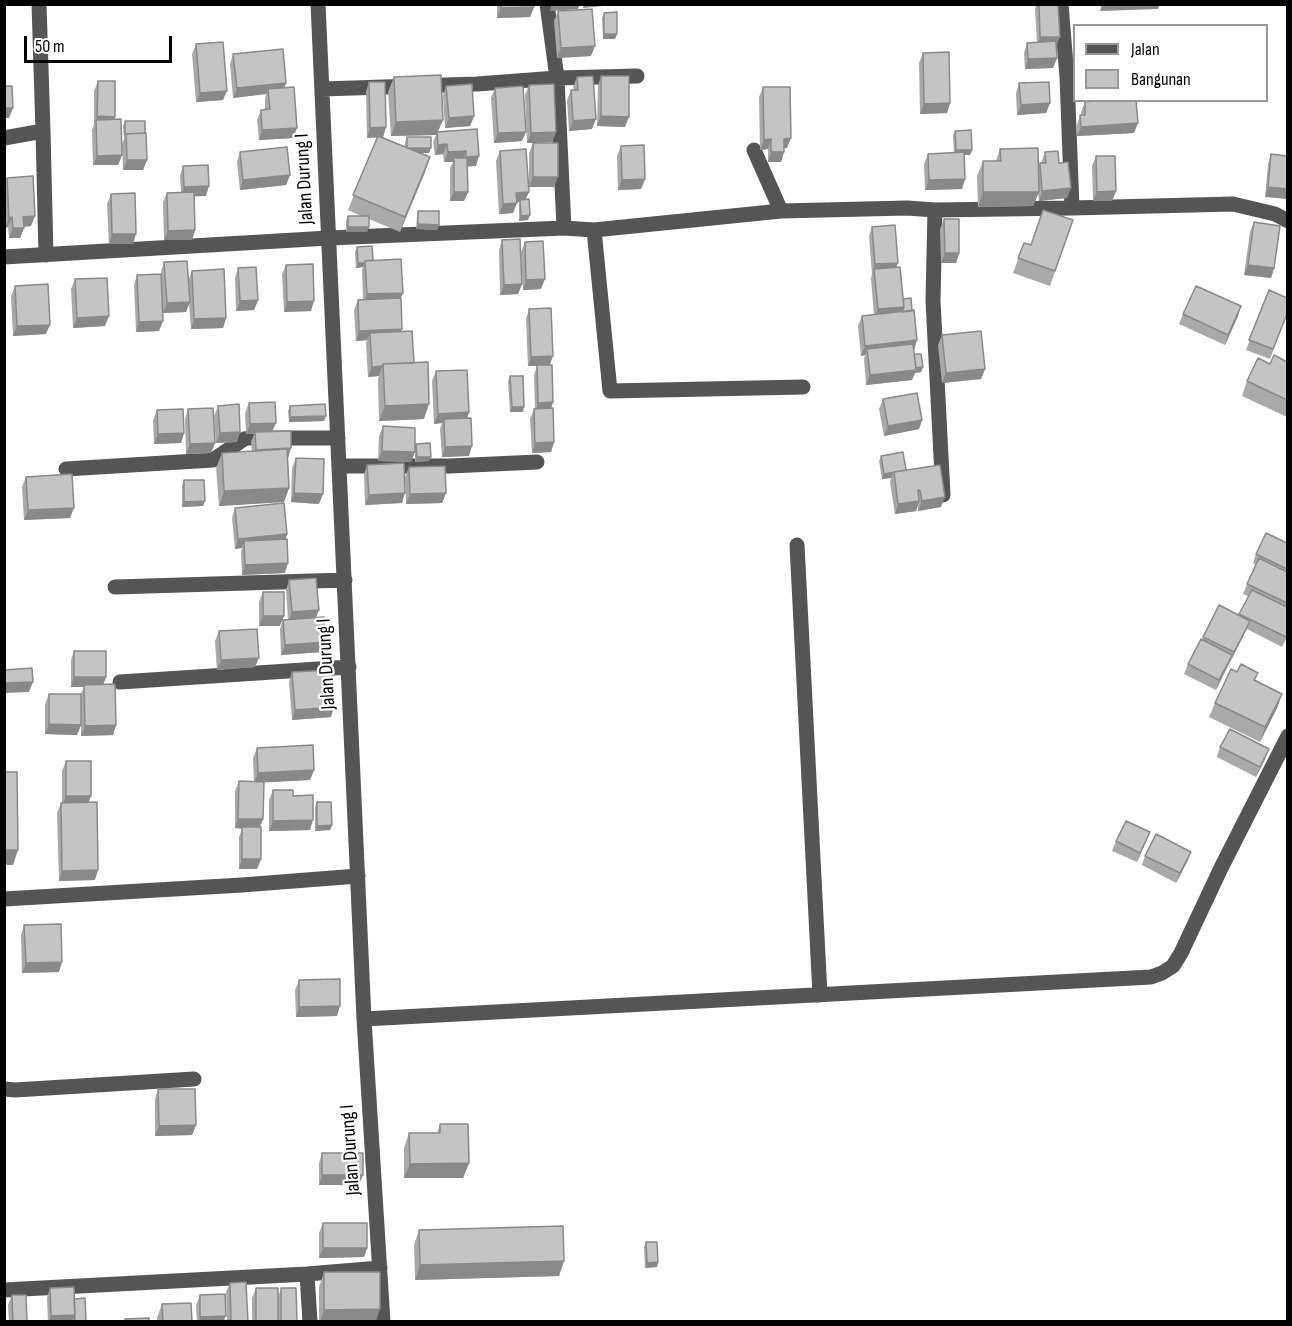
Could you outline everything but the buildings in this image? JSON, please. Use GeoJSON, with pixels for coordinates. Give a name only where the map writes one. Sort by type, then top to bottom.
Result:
{"type":"FeatureCollection","features":[{"type":"Feature","properties":{"kind":"street"},"geometry":{"type":"LineString","coordinates":[[39,4],[46,255]]}},
{"type":"Feature","properties":{"kind":"street","name":"Jalan Durung I"},"geometry":{"type":"LineString","coordinates":[[318,4],[364,1019],[383,1322]]}},
{"type":"Feature","properties":{"kind":"street"},"geometry":{"type":"LineString","coordinates":[[547,4],[557,78],[564,228]]}},
{"type":"Feature","properties":{"kind":"street"},"geometry":{"type":"LineString","coordinates":[[1061,4],[1067,77],[1072,208]]}},
{"type":"Feature","properties":{"kind":"street"},"geometry":{"type":"LineString","coordinates":[[322,89],[637,76]]}},
{"type":"Feature","properties":{"kind":"street"},"geometry":{"type":"LineString","coordinates":[[4,138],[43,131]]}},
{"type":"Feature","properties":{"kind":"street"},"geometry":{"type":"LineString","coordinates":[[754,150],[781,211]]}},
{"type":"Feature","properties":{"kind":"street"},"geometry":{"type":"LineString","coordinates":[[4,257],[329,238],[564,228],[594,230],[781,211],[1233,204],[1275,214],[1287,221]]}},
{"type":"Feature","properties":{"kind":"street"},"geometry":{"type":"LineString","coordinates":[[935,210],[933,301],[943,495]]}},
{"type":"Feature","properties":{"kind":"street"},"geometry":{"type":"LineString","coordinates":[[594,230],[610,391],[803,387]]}},
{"type":"Feature","properties":{"kind":"street"},"geometry":{"type":"LineString","coordinates":[[66,469],[213,460],[249,438],[338,438]]}},
{"type":"Feature","properties":{"kind":"street"},"geometry":{"type":"LineString","coordinates":[[339,466],[450,466],[537,462]]}},
{"type":"Feature","properties":{"kind":"street"},"geometry":{"type":"LineString","coordinates":[[797,545],[820,995]]}},
{"type":"Feature","properties":{"kind":"street"},"geometry":{"type":"LineString","coordinates":[[115,587],[345,580]]}},
{"type":"Feature","properties":{"kind":"street"},"geometry":{"type":"LineString","coordinates":[[120,682],[349,667]]}},
{"type":"Feature","properties":{"kind":"street"},"geometry":{"type":"LineString","coordinates":[[364,1019],[1151,977],[1173,966],[1181,952],[1287,736]]}},
{"type":"Feature","properties":{"kind":"street"},"geometry":{"type":"LineString","coordinates":[[4,899],[358,876]]}},
{"type":"Feature","properties":{"kind":"street"},"geometry":{"type":"LineString","coordinates":[[4,1089],[194,1079]]}},
{"type":"Feature","properties":{"kind":"street"},"geometry":{"type":"LineString","coordinates":[[4,1290],[380,1268]]}},
{"type":"Feature","properties":{"kind":"street"},"geometry":{"type":"LineString","coordinates":[[307,1274],[310,1322]]}}]}
